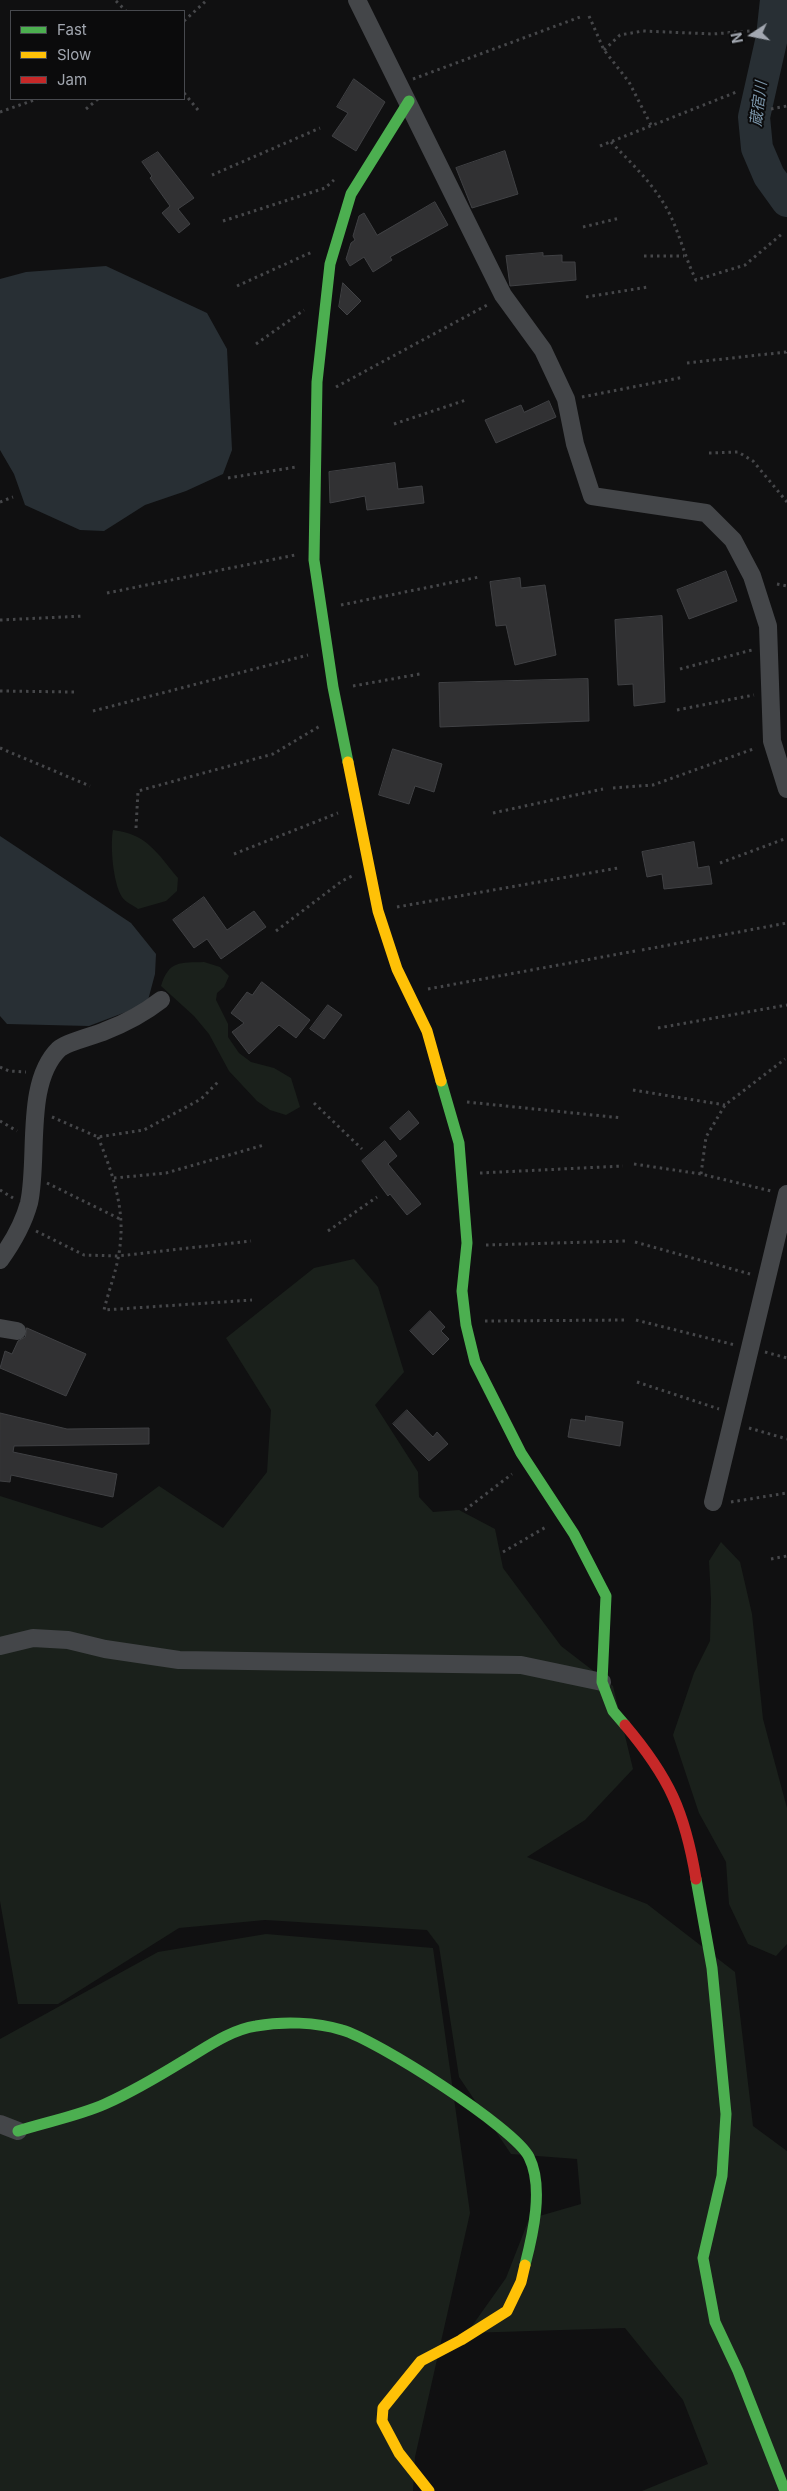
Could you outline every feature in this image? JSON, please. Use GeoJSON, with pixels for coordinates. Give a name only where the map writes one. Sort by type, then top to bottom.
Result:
{"type":"FeatureCollection","features":[{"type":"Feature","properties":{"kind":"street"},"geometry":{"type":"LineString","coordinates":[[358,0],[426,142],[503,295],[543,350],[566,399],[575,444],[592,496],[706,513],[733,540],[752,576],[768,626],[772,741],[787,789]]}},
{"type":"Feature","properties":{"kind":"street"},"geometry":{"type":"LineString","coordinates":[[408,101],[351,194],[330,264],[317,382],[314,560],[333,687],[378,911],[398,969],[427,1031],[459,1143],[467,1242],[462,1291],[466,1325],[475,1362],[521,1453],[574,1534],[606,1596],[602,1682],[613,1711],[646,1750],[674,1795],[689,1836],[712,1968],[726,2114],[722,2176],[702,2258],[715,2322],[738,2372],[785,2491]]}},
{"type":"Feature","properties":{"kind":"street"},"geometry":{"type":"LineString","coordinates":[[0,1260],[20,1229],[29,1202],[33,1172],[37,1103],[42,1078],[50,1060],[60,1048],[141,1016],[161,1000]]}},
{"type":"Feature","properties":{"kind":"street"},"geometry":{"type":"LineString","coordinates":[[719,1502],[783,1194]]}},
{"type":"Feature","properties":{"kind":"street"},"geometry":{"type":"LineString","coordinates":[[0,1646],[33,1638],[68,1640],[105,1649],[179,1660],[521,1665],[602,1682]]}},
{"type":"Feature","properties":{"kind":"street"},"geometry":{"type":"LineString","coordinates":[[0,2135],[104,2104],[166,2072],[220,2038],[254,2026],[281,2023],[343,2030],[378,2045],[496,2123],[528,2156],[537,2189],[532,2238],[521,2282],[507,2311],[422,2361],[383,2408],[382,2421],[399,2453],[429,2491]]}},
{"type":"Feature","properties":{"kind":"street"},"geometry":{"type":"LineString","coordinates":[[0,2124],[18,2131]]}},
{"type":"Feature","properties":{"kind":"path"},"geometry":{"type":"LineString","coordinates":[[185,20],[207,0]]}},
{"type":"Feature","properties":{"kind":"path"},"geometry":{"type":"LineString","coordinates":[[116,1],[125,10]]}},
{"type":"Feature","properties":{"kind":"path"},"geometry":{"type":"LineString","coordinates":[[589,16],[604,50],[629,82],[651,125]]}},
{"type":"Feature","properties":{"kind":"path"},"geometry":{"type":"LineString","coordinates":[[413,79],[580,18]]}},
{"type":"Feature","properties":{"kind":"path"},"geometry":{"type":"LineString","coordinates":[[604,50],[620,36],[643,31],[713,34],[750,31]]}},
{"type":"Feature","properties":{"kind":"path"},"geometry":{"type":"LineString","coordinates":[[600,146],[739,91]]}},
{"type":"Feature","properties":{"kind":"path"},"geometry":{"type":"LineString","coordinates":[[185,94],[198,110]]}},
{"type":"Feature","properties":{"kind":"path"},"geometry":{"type":"LineString","coordinates":[[0,112],[34,100]]}},
{"type":"Feature","properties":{"kind":"path"},"geometry":{"type":"LineString","coordinates":[[86,109],[97,100]]}},
{"type":"Feature","properties":{"kind":"path"},"geometry":{"type":"LineString","coordinates":[[772,109],[787,106]]}},
{"type":"Feature","properties":{"kind":"path"},"geometry":{"type":"LineString","coordinates":[[212,175],[320,128]]}},
{"type":"Feature","properties":{"kind":"path"},"geometry":{"type":"LineString","coordinates":[[611,142],[652,185],[672,220],[684,256],[696,280],[745,265],[783,233]]}},
{"type":"Feature","properties":{"kind":"path"},"geometry":{"type":"LineString","coordinates":[[223,220],[324,188],[336,178]]}},
{"type":"Feature","properties":{"kind":"path"},"geometry":{"type":"LineString","coordinates":[[583,227],[620,218]]}},
{"type":"Feature","properties":{"kind":"path"},"geometry":{"type":"LineString","coordinates":[[237,286],[321,248]]}},
{"type":"Feature","properties":{"kind":"path"},"geometry":{"type":"LineString","coordinates":[[644,256],[684,256]]}},
{"type":"Feature","properties":{"kind":"path"},"geometry":{"type":"LineString","coordinates":[[586,297],[648,287]]}},
{"type":"Feature","properties":{"kind":"path"},"geometry":{"type":"LineString","coordinates":[[335,387],[498,299]]}},
{"type":"Feature","properties":{"kind":"path"},"geometry":{"type":"LineString","coordinates":[[256,344],[306,308]]}},
{"type":"Feature","properties":{"kind":"path"},"geometry":{"type":"LineString","coordinates":[[687,363],[786,352],[787,350]]}},
{"type":"Feature","properties":{"kind":"path"},"geometry":{"type":"LineString","coordinates":[[574,398],[684,377]]}},
{"type":"Feature","properties":{"kind":"path"},"geometry":{"type":"LineString","coordinates":[[394,424],[466,400]]}},
{"type":"Feature","properties":{"kind":"path"},"geometry":{"type":"LineString","coordinates":[[709,453],[738,452],[754,461],[787,502]]}},
{"type":"Feature","properties":{"kind":"path"},"geometry":{"type":"LineString","coordinates":[[228,478],[303,466]]}},
{"type":"Feature","properties":{"kind":"path"},"geometry":{"type":"LineString","coordinates":[[0,502],[13,497]]}},
{"type":"Feature","properties":{"kind":"path"},"geometry":{"type":"LineString","coordinates":[[107,593],[302,553]]}},
{"type":"Feature","properties":{"kind":"path"},"geometry":{"type":"LineString","coordinates":[[340,605],[478,577]]}},
{"type":"Feature","properties":{"kind":"path"},"geometry":{"type":"LineString","coordinates":[[776,584],[787,586]]}},
{"type":"Feature","properties":{"kind":"path"},"geometry":{"type":"LineString","coordinates":[[0,620],[84,616]]}},
{"type":"Feature","properties":{"kind":"path"},"geometry":{"type":"LineString","coordinates":[[680,668],[758,648]]}},
{"type":"Feature","properties":{"kind":"path"},"geometry":{"type":"LineString","coordinates":[[93,711],[316,653]]}},
{"type":"Feature","properties":{"kind":"path"},"geometry":{"type":"LineString","coordinates":[[352,686],[420,674]]}},
{"type":"Feature","properties":{"kind":"path"},"geometry":{"type":"LineString","coordinates":[[0,691],[74,692]]}},
{"type":"Feature","properties":{"kind":"path"},"geometry":{"type":"LineString","coordinates":[[677,710],[759,694]]}},
{"type":"Feature","properties":{"kind":"path"},"geometry":{"type":"LineString","coordinates":[[136,828],[138,791],[235,766],[273,754],[326,722]]}},
{"type":"Feature","properties":{"kind":"path"},"geometry":{"type":"LineString","coordinates":[[614,788],[640,787],[678,778],[762,746]]}},
{"type":"Feature","properties":{"kind":"path"},"geometry":{"type":"LineString","coordinates":[[0,748],[90,786]]}},
{"type":"Feature","properties":{"kind":"path"},"geometry":{"type":"LineString","coordinates":[[493,813],[603,789]]}},
{"type":"Feature","properties":{"kind":"path"},"geometry":{"type":"LineString","coordinates":[[234,854],[347,809]]}},
{"type":"Feature","properties":{"kind":"path"},"geometry":{"type":"LineString","coordinates":[[720,862],[787,838]]}},
{"type":"Feature","properties":{"kind":"path"},"geometry":{"type":"LineString","coordinates":[[389,909],[618,868]]}},
{"type":"Feature","properties":{"kind":"path"},"geometry":{"type":"LineString","coordinates":[[276,931],[342,880],[355,875]]}},
{"type":"Feature","properties":{"kind":"path"},"geometry":{"type":"LineString","coordinates":[[642,950],[787,923]]}},
{"type":"Feature","properties":{"kind":"path"},"geometry":{"type":"LineString","coordinates":[[420,990],[635,951]]}},
{"type":"Feature","properties":{"kind":"path"},"geometry":{"type":"LineString","coordinates":[[658,1028],[787,1005]]}},
{"type":"Feature","properties":{"kind":"path"},"geometry":{"type":"LineString","coordinates":[[701,1174],[706,1136],[725,1105],[785,1059]]}},
{"type":"Feature","properties":{"kind":"path"},"geometry":{"type":"LineString","coordinates":[[0,1067],[10,1071],[35,1073]]}},
{"type":"Feature","properties":{"kind":"path"},"geometry":{"type":"LineString","coordinates":[[45,1114],[98,1137],[144,1130],[201,1099],[218,1082]]}},
{"type":"Feature","properties":{"kind":"path"},"geometry":{"type":"LineString","coordinates":[[633,1090],[725,1105]]}},
{"type":"Feature","properties":{"kind":"path"},"geometry":{"type":"LineString","coordinates":[[459,1101],[622,1118]]}},
{"type":"Feature","properties":{"kind":"path"},"geometry":{"type":"LineString","coordinates":[[314,1103],[362,1149]]}},
{"type":"Feature","properties":{"kind":"path"},"geometry":{"type":"LineString","coordinates":[[0,1121],[19,1133]]}},
{"type":"Feature","properties":{"kind":"path"},"geometry":{"type":"LineString","coordinates":[[98,1137],[114,1178],[119,1201],[120,1219],[120,1245],[104,1310],[252,1300]]}},
{"type":"Feature","properties":{"kind":"path"},"geometry":{"type":"LineString","coordinates":[[114,1178],[166,1172],[264,1145]]}},
{"type":"Feature","properties":{"kind":"path"},"geometry":{"type":"LineString","coordinates":[[634,1164],[701,1174],[783,1194]]}},
{"type":"Feature","properties":{"kind":"path"},"geometry":{"type":"LineString","coordinates":[[479,1173],[623,1166]]}},
{"type":"Feature","properties":{"kind":"path"},"geometry":{"type":"LineString","coordinates":[[40,1179],[120,1219]]}},
{"type":"Feature","properties":{"kind":"path"},"geometry":{"type":"LineString","coordinates":[[0,1190],[20,1202]]}},
{"type":"Feature","properties":{"kind":"path"},"geometry":{"type":"LineString","coordinates":[[328,1231],[377,1197]]}},
{"type":"Feature","properties":{"kind":"path"},"geometry":{"type":"LineString","coordinates":[[33,1229],[84,1255],[118,1256],[251,1241]]}},
{"type":"Feature","properties":{"kind":"path"},"geometry":{"type":"LineString","coordinates":[[486,1245],[625,1241]]}},
{"type":"Feature","properties":{"kind":"path"},"geometry":{"type":"LineString","coordinates":[[635,1242],[759,1276]]}},
{"type":"Feature","properties":{"kind":"path"},"geometry":{"type":"LineString","coordinates":[[479,1321],[627,1320]]}},
{"type":"Feature","properties":{"kind":"path"},"geometry":{"type":"LineString","coordinates":[[636,1320],[742,1347]]}},
{"type":"Feature","properties":{"kind":"path"},"geometry":{"type":"LineString","coordinates":[[759,1351],[787,1358]]}},
{"type":"Feature","properties":{"kind":"path"},"geometry":{"type":"LineString","coordinates":[[637,1382],[726,1411]]}},
{"type":"Feature","properties":{"kind":"path"},"geometry":{"type":"LineString","coordinates":[[741,1425],[787,1439]]}},
{"type":"Feature","properties":{"kind":"path"},"geometry":{"type":"LineString","coordinates":[[465,1510],[520,1468]]}},
{"type":"Feature","properties":{"kind":"path"},"geometry":{"type":"LineString","coordinates":[[719,1502],[787,1493]]}},
{"type":"Feature","properties":{"kind":"path"},"geometry":{"type":"LineString","coordinates":[[503,1552],[548,1526]]}},
{"type":"Feature","properties":{"kind":"path"},"geometry":{"type":"LineString","coordinates":[[771,1559],[787,1556]]}},
{"type":"Feature","properties":{"kind":"shaded area"},"geometry":{"type":"Polygon","coordinates":[[[106,266],[207,313],[227,349],[232,450],[223,474],[186,491],[145,505],[104,531],[80,530],[25,505],[14,474],[0,450],[0,279],[26,272],[106,266]]]}},
{"type":"Feature","properties":{"kind":"shaded area"},"geometry":{"type":"Polygon","coordinates":[[[113,830],[125,832],[143,840],[178,878],[177,891],[166,901],[138,909],[122,897],[116,883],[113,864],[113,830]]]}},
{"type":"Feature","properties":{"kind":"shaded area"},"geometry":{"type":"Polygon","coordinates":[[[0,836],[131,923],[156,954],[155,974],[147,1004],[89,1026],[7,1024],[0,1016],[0,836]]]}},
{"type":"Feature","properties":{"kind":"shaded area"},"geometry":{"type":"Polygon","coordinates":[[[204,962],[220,967],[229,976],[224,987],[217,993],[216,1000],[228,1024],[228,1037],[239,1053],[251,1062],[274,1068],[291,1078],[300,1107],[286,1115],[270,1110],[257,1101],[229,1071],[209,1034],[194,1016],[161,986],[172,967],[182,963],[204,962]]]}},
{"type":"Feature","properties":{"kind":"shaded area"},"geometry":{"type":"Polygon","coordinates":[[[354,1259],[378,1287],[404,1372],[375,1405],[418,1472],[419,1497],[433,1512],[459,1510],[495,1529],[503,1568],[561,1646],[613,1686],[633,1769],[585,1820],[527,1857],[647,1904],[735,1972],[753,2126],[787,2151],[787,2491],[642,2491],[708,2464],[683,2400],[625,2328],[467,2333],[506,2278],[529,2219],[581,2204],[577,2159],[511,2154],[459,2077],[439,1946],[427,1930],[265,1920],[179,1928],[58,2004],[18,2004],[0,1901],[0,1496],[102,1528],[159,1486],[223,1528],[267,1472],[271,1410],[226,1338],[314,1268],[354,1259]]]}},
{"type":"Feature","properties":{"kind":"shaded area"},"geometry":{"type":"Polygon","coordinates":[[[721,1542],[740,1562],[752,1614],[763,1719],[787,1808],[787,1944],[776,1956],[748,1944],[729,1904],[726,1862],[699,1813],[673,1735],[694,1673],[710,1641],[711,1599],[709,1561],[721,1542]]]}},
{"type":"Feature","properties":{"kind":"shaded area"},"geometry":{"type":"Polygon","coordinates":[[[266,1934],[433,1948],[470,2213],[415,2457],[413,2491],[0,2491],[0,2039],[158,1952],[266,1934]]]}},
{"type":"Feature","properties":{"kind":"building"},"geometry":{"type":"Polygon","coordinates":[[[354,79],[385,102],[356,151],[332,136],[348,113],[337,107],[354,79]]]}},
{"type":"Feature","properties":{"kind":"building"},"geometry":{"type":"Polygon","coordinates":[[[505,151],[518,194],[472,208],[456,168],[505,151]]]}},
{"type":"Feature","properties":{"kind":"building"},"geometry":{"type":"Polygon","coordinates":[[[158,152],[194,198],[178,209],[190,224],[179,233],[162,213],[170,206],[150,178],[152,176],[142,162],[158,152]]]}},
{"type":"Feature","properties":{"kind":"building"},"geometry":{"type":"Polygon","coordinates":[[[435,202],[448,225],[390,257],[392,260],[373,272],[364,257],[350,266],[346,259],[351,243],[355,240],[353,236],[359,216],[364,213],[377,235],[435,202]]]}},
{"type":"Feature","properties":{"kind":"building"},"geometry":{"type":"Polygon","coordinates":[[[543,253],[543,256],[562,255],[562,262],[575,262],[576,280],[510,286],[506,256],[543,253]]]}},
{"type":"Feature","properties":{"kind":"building"},"geometry":{"type":"Polygon","coordinates":[[[343,283],[361,301],[347,315],[339,307],[343,283]]]}},
{"type":"Feature","properties":{"kind":"building"},"geometry":{"type":"Polygon","coordinates":[[[549,401],[556,417],[496,443],[485,420],[521,405],[524,412],[549,401]]]}},
{"type":"Feature","properties":{"kind":"building"},"geometry":{"type":"Polygon","coordinates":[[[395,463],[398,489],[422,486],[424,503],[367,510],[365,496],[330,503],[329,472],[395,463]]]}},
{"type":"Feature","properties":{"kind":"building"},"geometry":{"type":"Polygon","coordinates":[[[726,571],[737,601],[689,619],[677,590],[726,571]]]}},
{"type":"Feature","properties":{"kind":"building"},"geometry":{"type":"Polygon","coordinates":[[[520,578],[521,588],[545,585],[556,655],[515,665],[506,625],[496,626],[490,582],[520,578]]]}},
{"type":"Feature","properties":{"kind":"building"},"geometry":{"type":"Polygon","coordinates":[[[662,616],[665,702],[634,706],[633,684],[618,685],[615,620],[662,616]]]}},
{"type":"Feature","properties":{"kind":"building"},"geometry":{"type":"Polygon","coordinates":[[[588,679],[589,721],[440,727],[439,683],[588,679]]]}},
{"type":"Feature","properties":{"kind":"building"},"geometry":{"type":"Polygon","coordinates":[[[393,749],[442,764],[434,792],[415,786],[409,804],[379,795],[393,749]]]}},
{"type":"Feature","properties":{"kind":"building"},"geometry":{"type":"Polygon","coordinates":[[[694,842],[698,868],[709,866],[712,884],[664,889],[662,874],[647,877],[642,852],[694,842]]]}},
{"type":"Feature","properties":{"kind":"building"},"geometry":{"type":"Polygon","coordinates":[[[204,897],[227,930],[254,911],[266,927],[221,959],[207,939],[194,948],[173,920],[204,897]]]}},
{"type":"Feature","properties":{"kind":"building"},"geometry":{"type":"Polygon","coordinates":[[[262,982],[310,1020],[296,1038],[279,1025],[249,1054],[232,1032],[244,1023],[231,1013],[247,992],[252,995],[262,982]]]}},
{"type":"Feature","properties":{"kind":"building"},"geometry":{"type":"Polygon","coordinates":[[[328,1005],[342,1015],[324,1039],[310,1029],[328,1005]]]}},
{"type":"Feature","properties":{"kind":"building"},"geometry":{"type":"Polygon","coordinates":[[[409,1111],[419,1123],[400,1140],[390,1128],[409,1111]]]}},
{"type":"Feature","properties":{"kind":"building"},"geometry":{"type":"Polygon","coordinates":[[[385,1141],[397,1156],[388,1164],[421,1204],[407,1215],[390,1194],[388,1196],[362,1161],[385,1141]]]}},
{"type":"Feature","properties":{"kind":"building"},"geometry":{"type":"Polygon","coordinates":[[[430,1311],[445,1327],[441,1331],[449,1339],[433,1355],[410,1331],[430,1311]]]}},
{"type":"Feature","properties":{"kind":"building"},"geometry":{"type":"Polygon","coordinates":[[[27,1328],[86,1354],[66,1396],[0,1368],[5,1351],[12,1354],[18,1341],[25,1337],[27,1328]]]}},
{"type":"Feature","properties":{"kind":"building"},"geometry":{"type":"Polygon","coordinates":[[[407,1410],[433,1437],[437,1432],[448,1444],[429,1461],[393,1424],[407,1410]]]}},
{"type":"Feature","properties":{"kind":"building"},"geometry":{"type":"Polygon","coordinates":[[[0,1413],[67,1429],[149,1428],[149,1444],[14,1446],[13,1452],[117,1474],[113,1497],[11,1475],[10,1482],[0,1481],[0,1413]]]}},
{"type":"Feature","properties":{"kind":"building"},"geometry":{"type":"Polygon","coordinates":[[[586,1416],[623,1422],[620,1446],[568,1437],[571,1419],[585,1421],[586,1416]]]}},
{"type":"Feature","properties":{"kind":"waterway","name":"蔵宿川"},"geometry":{"type":"LineString","coordinates":[[776,0],[772,37],[754,117],[757,148],[769,176],[787,201]]}},
{"type":"Feature","properties":{"kind":"traffic: fast"},"geometry":{"type":"LineString","coordinates":[[348,762],[333,687],[314,560],[317,382],[330,264],[351,194],[409,101]]}},
{"type":"Feature","properties":{"kind":"traffic: fast"},"geometry":{"type":"LineString","coordinates":[[441,1081],[459,1143],[467,1243],[462,1291],[466,1325],[475,1362],[521,1453],[574,1534],[606,1596],[602,1682],[613,1711],[625,1725]]}},
{"type":"Feature","properties":{"kind":"traffic: fast"},"geometry":{"type":"LineString","coordinates":[[696,1879],[712,1968],[726,2114],[722,2176],[703,2258],[715,2322],[738,2371],[785,2491]]}},
{"type":"Feature","properties":{"kind":"traffic: fast"},"geometry":{"type":"LineString","coordinates":[[18,2131],[105,2104],[219,2040],[246,2028],[266,2024],[288,2023],[332,2027],[359,2037],[412,2066],[443,2086],[499,2126],[529,2157],[536,2182],[536,2211],[525,2265]]}},
{"type":"Feature","properties":{"kind":"traffic: slow"},"geometry":{"type":"LineString","coordinates":[[348,762],[378,911],[397,969],[427,1031],[441,1081]]}},
{"type":"Feature","properties":{"kind":"traffic: slow"},"geometry":{"type":"LineString","coordinates":[[429,2491],[399,2453],[382,2421],[383,2408],[421,2361],[461,2340],[507,2311],[521,2282],[525,2265]]}},
{"type":"Feature","properties":{"kind":"traffic: jam"},"geometry":{"type":"LineString","coordinates":[[625,1725],[653,1762],[673,1796],[692,1855],[696,1879]]}}]}
